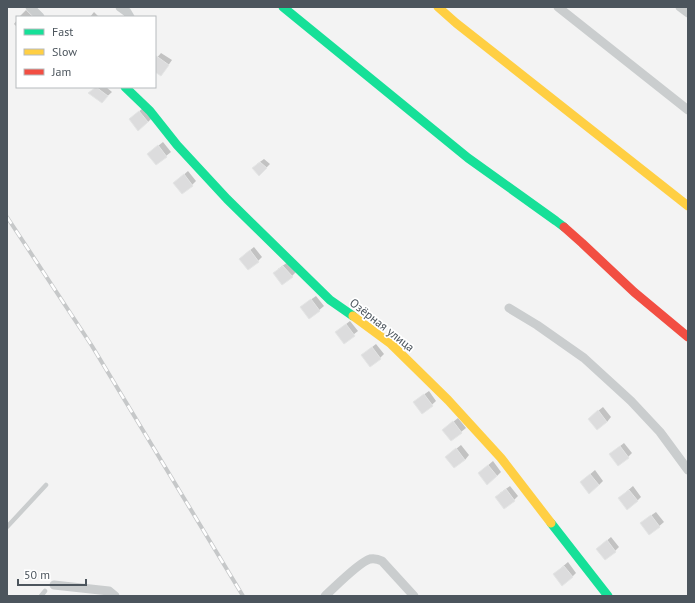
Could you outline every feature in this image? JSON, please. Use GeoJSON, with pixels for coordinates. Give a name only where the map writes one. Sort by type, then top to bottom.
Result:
{"type":"FeatureCollection","features":[{"type":"Feature","properties":{"kind":"street"},"geometry":{"type":"LineString","coordinates":[[30,7],[39,16]]}},
{"type":"Feature","properties":{"kind":"street"},"geometry":{"type":"LineString","coordinates":[[120,7],[128,12],[130,16]]}},
{"type":"Feature","properties":{"kind":"street"},"geometry":{"type":"LineString","coordinates":[[283,7],[468,158],[556,220],[634,292],[688,338]]}},
{"type":"Feature","properties":{"kind":"street"},"geometry":{"type":"LineString","coordinates":[[438,7],[688,206]]}},
{"type":"Feature","properties":{"kind":"street"},"geometry":{"type":"LineString","coordinates":[[558,7],[688,110]]}},
{"type":"Feature","properties":{"kind":"street"},"geometry":{"type":"LineString","coordinates":[[680,7],[688,13]]}},
{"type":"Feature","properties":{"kind":"street","name":"Озёрная улица"},"geometry":{"type":"LineString","coordinates":[[126,88],[150,111],[177,145],[227,199],[276,248],[330,300],[391,344],[448,400],[501,458],[608,596]]}},
{"type":"Feature","properties":{"kind":"street"},"geometry":{"type":"LineString","coordinates":[[509,308],[584,358],[631,401],[660,432],[688,470]]}},
{"type":"Feature","properties":{"kind":"street"},"geometry":{"type":"LineString","coordinates":[[325,596],[359,566],[372,559],[377,559],[382,562],[414,596]]}},
{"type":"Feature","properties":{"kind":"street"},"geometry":{"type":"LineString","coordinates":[[54,585],[109,591],[115,596]]}},
{"type":"Feature","properties":{"kind":"lane"},"geometry":{"type":"LineString","coordinates":[[7,527],[46,485]]}},
{"type":"Feature","properties":{"kind":"lane"},"geometry":{"type":"LineString","coordinates":[[41,596],[45,591]]}},
{"type":"Feature","properties":{"kind":"building"},"geometry":{"type":"Polygon","coordinates":[[[156,56],[169,65],[161,76],[156,73],[156,56]]]}},
{"type":"Feature","properties":{"kind":"building"},"geometry":{"type":"Polygon","coordinates":[[[95,88],[97,88],[108,96],[102,103],[88,93],[95,88]]]}},
{"type":"Feature","properties":{"kind":"building"},"geometry":{"type":"Polygon","coordinates":[[[139,111],[148,122],[138,131],[129,119],[139,111]]]}},
{"type":"Feature","properties":{"kind":"building"},"geometry":{"type":"Polygon","coordinates":[[[158,145],[167,157],[156,165],[147,154],[158,145]]]}},
{"type":"Feature","properties":{"kind":"building"},"geometry":{"type":"Polygon","coordinates":[[[260,162],[267,168],[259,176],[252,168],[260,162]]]}},
{"type":"Feature","properties":{"kind":"building"},"geometry":{"type":"Polygon","coordinates":[[[184,174],[193,186],[182,194],[173,183],[184,174]]]}},
{"type":"Feature","properties":{"kind":"building"},"geometry":{"type":"Polygon","coordinates":[[[250,250],[259,262],[248,270],[239,259],[250,250]]]}},
{"type":"Feature","properties":{"kind":"building"},"geometry":{"type":"Polygon","coordinates":[[[283,266],[293,277],[282,285],[273,273],[283,266]]]}},
{"type":"Feature","properties":{"kind":"building"},"geometry":{"type":"Polygon","coordinates":[[[311,299],[320,311],[309,319],[300,307],[311,299]]]}},
{"type":"Feature","properties":{"kind":"building"},"geometry":{"type":"Polygon","coordinates":[[[346,324],[355,336],[344,344],[335,332],[346,324]]]}},
{"type":"Feature","properties":{"kind":"building"},"geometry":{"type":"Polygon","coordinates":[[[372,347],[381,359],[370,367],[361,355],[372,347]]]}},
{"type":"Feature","properties":{"kind":"building"},"geometry":{"type":"Polygon","coordinates":[[[424,394],[433,406],[422,414],[413,402],[424,394]]]}},
{"type":"Feature","properties":{"kind":"building"},"geometry":{"type":"Polygon","coordinates":[[[598,410],[607,422],[597,430],[588,419],[598,410]]]}},
{"type":"Feature","properties":{"kind":"building"},"geometry":{"type":"Polygon","coordinates":[[[453,421],[462,433],[451,441],[442,430],[453,421]]]}},
{"type":"Feature","properties":{"kind":"building"},"geometry":{"type":"Polygon","coordinates":[[[620,446],[629,458],[618,466],[609,454],[620,446]]]}},
{"type":"Feature","properties":{"kind":"building"},"geometry":{"type":"Polygon","coordinates":[[[456,448],[465,460],[454,468],[445,457],[456,448]]]}},
{"type":"Feature","properties":{"kind":"building"},"geometry":{"type":"Polygon","coordinates":[[[488,465],[497,476],[487,485],[478,473],[488,465]]]}},
{"type":"Feature","properties":{"kind":"building"},"geometry":{"type":"Polygon","coordinates":[[[590,474],[599,485],[589,494],[580,482],[590,474]]]}},
{"type":"Feature","properties":{"kind":"building"},"geometry":{"type":"Polygon","coordinates":[[[506,489],[515,501],[504,509],[495,497],[506,489]]]}},
{"type":"Feature","properties":{"kind":"building"},"geometry":{"type":"Polygon","coordinates":[[[629,490],[638,501],[627,510],[618,498],[629,490]]]}},
{"type":"Feature","properties":{"kind":"building"},"geometry":{"type":"Polygon","coordinates":[[[651,515],[660,527],[649,535],[640,523],[651,515]]]}},
{"type":"Feature","properties":{"kind":"building"},"geometry":{"type":"Polygon","coordinates":[[[607,540],[616,552],[605,560],[596,549],[607,540]]]}},
{"type":"Feature","properties":{"kind":"building"},"geometry":{"type":"Polygon","coordinates":[[[564,566],[573,577],[562,586],[553,574],[564,566]]]}},
{"type":"Feature","properties":{"kind":"railway"},"geometry":{"type":"LineString","coordinates":[[7,217],[92,346],[243,596]]}},
{"type":"Feature","properties":{"kind":"traffic: fast"},"geometry":{"type":"LineString","coordinates":[[283,7],[468,158],[564,227]]}},
{"type":"Feature","properties":{"kind":"traffic: fast"},"geometry":{"type":"LineString","coordinates":[[126,88],[150,111],[177,145],[227,199],[330,300],[353,316]]}},
{"type":"Feature","properties":{"kind":"traffic: fast"},"geometry":{"type":"LineString","coordinates":[[551,523],[608,596]]}},
{"type":"Feature","properties":{"kind":"traffic: slow"},"geometry":{"type":"LineString","coordinates":[[438,7],[456,23],[688,206]]}},
{"type":"Feature","properties":{"kind":"traffic: slow"},"geometry":{"type":"LineString","coordinates":[[353,316],[391,344],[448,400],[501,458],[551,523]]}},
{"type":"Feature","properties":{"kind":"traffic: jam"},"geometry":{"type":"LineString","coordinates":[[564,227],[634,292],[688,337]]}}]}
